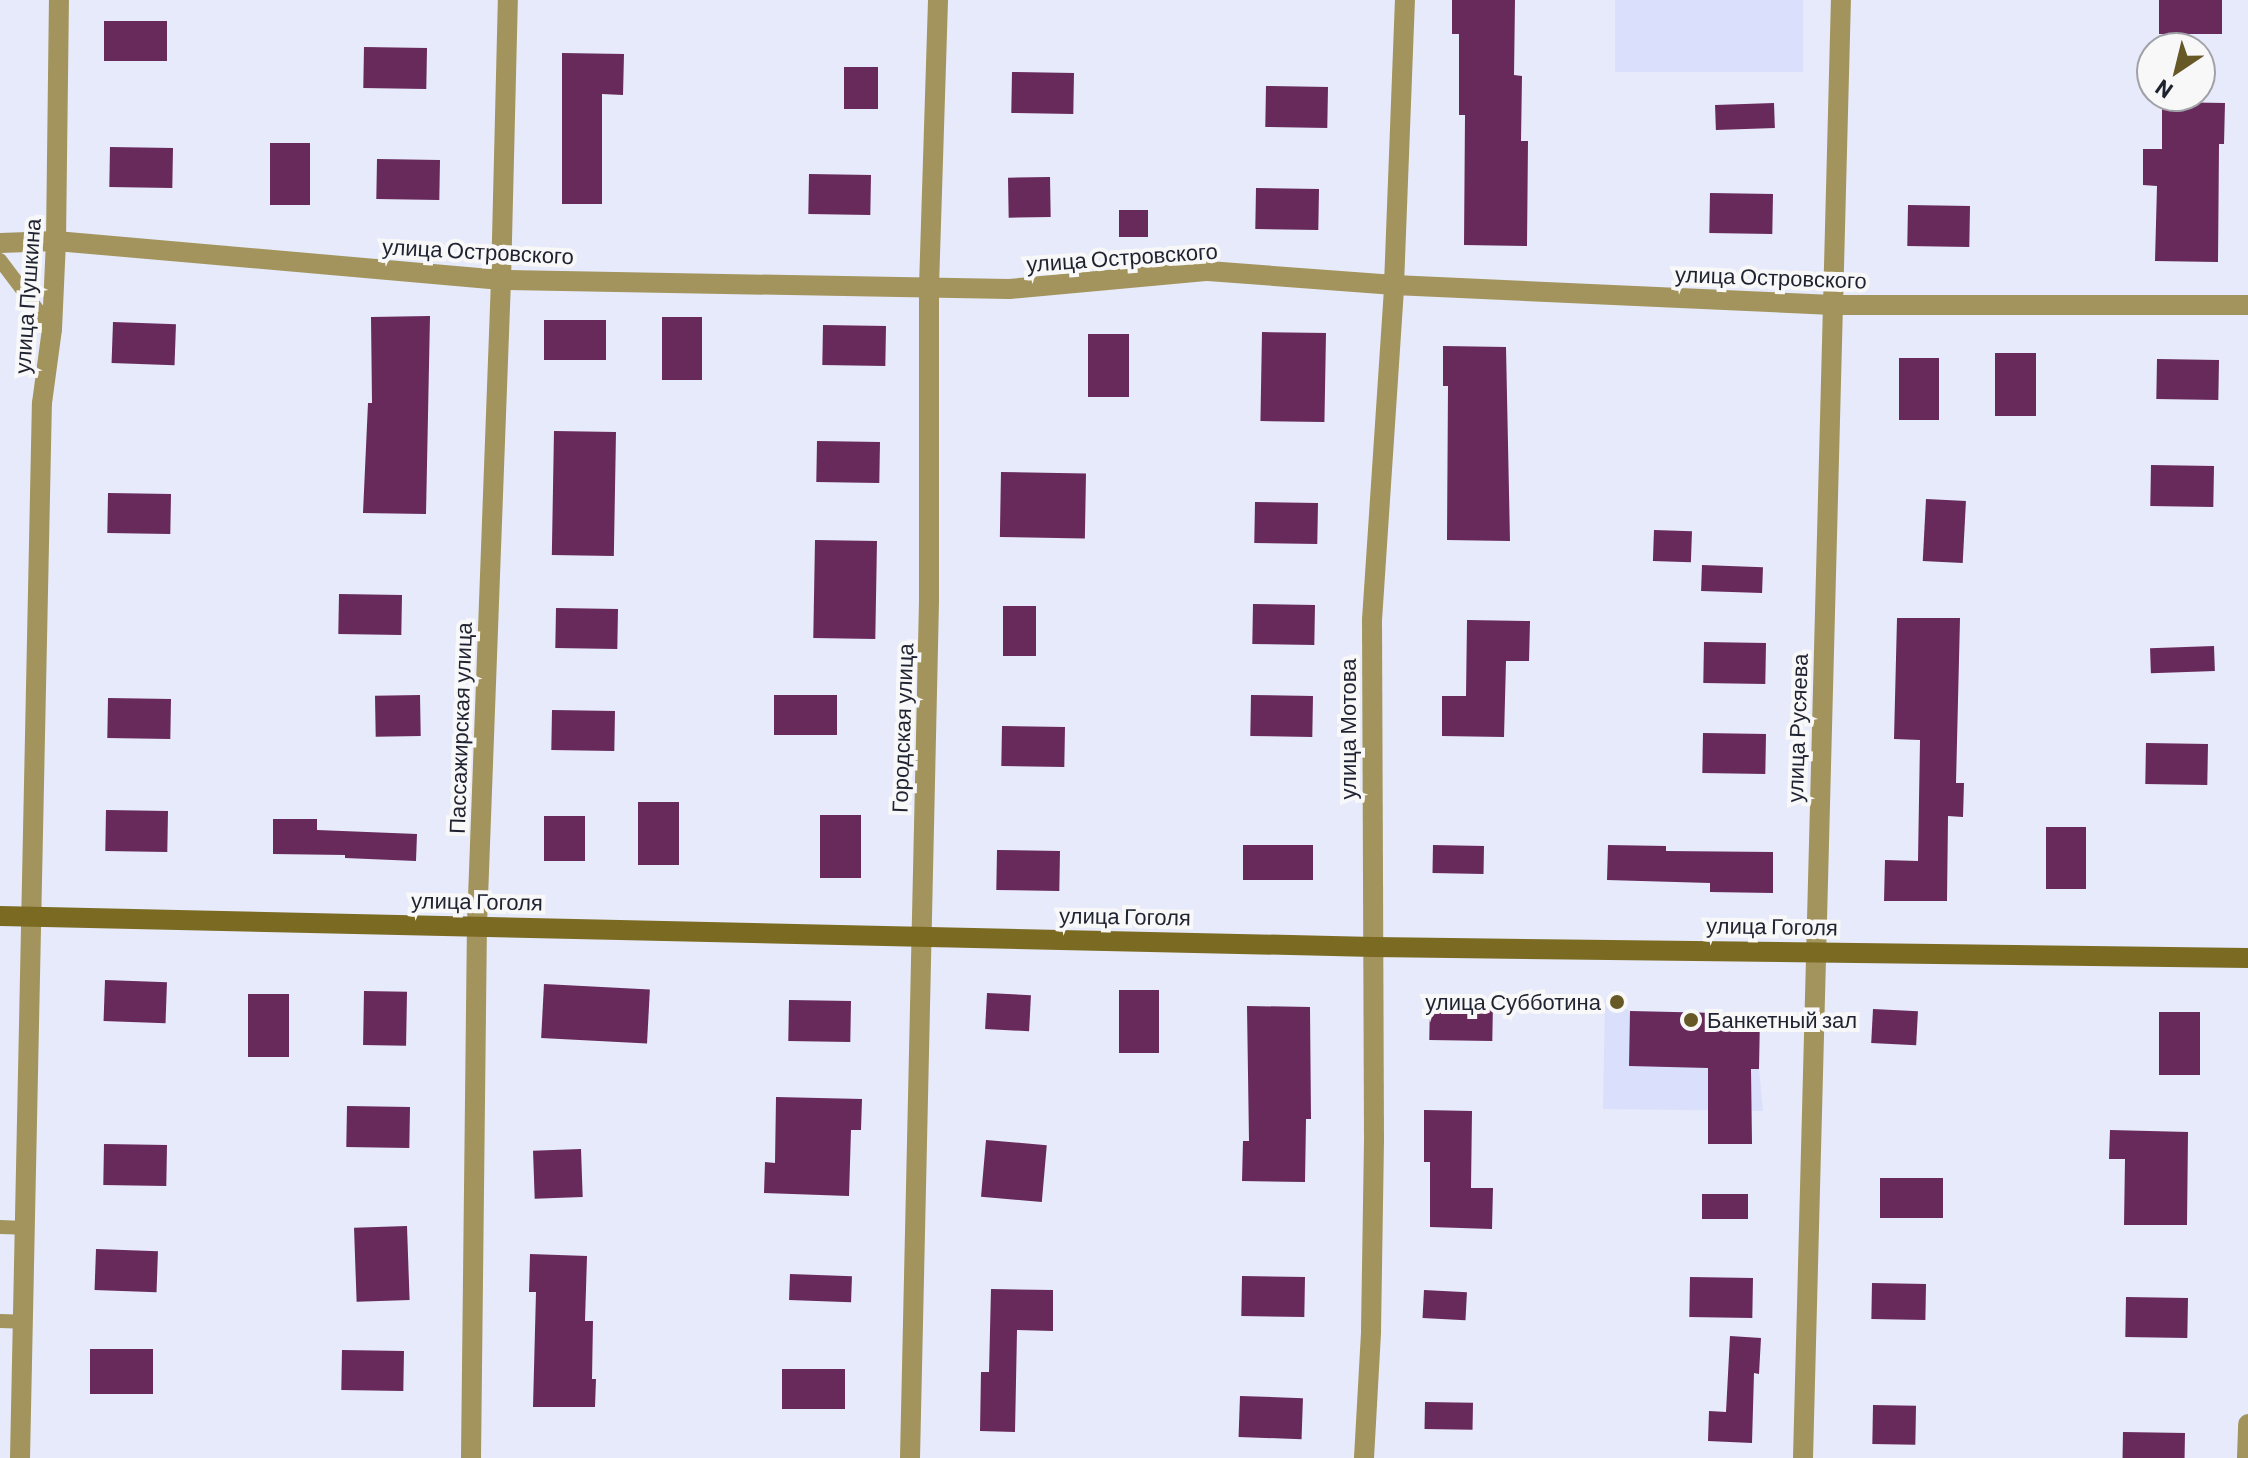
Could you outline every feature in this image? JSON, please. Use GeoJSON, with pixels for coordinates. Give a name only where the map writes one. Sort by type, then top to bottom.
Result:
{"type":"FeatureCollection","features":[{"type":"Feature","properties":{"kind":"street","name":"улица Пушкина"},"geometry":{"type":"LineString","coordinates":[[20,1458],[42,403],[52,329],[56,241],[59,0]]}},
{"type":"Feature","properties":{"kind":"street","name":"Пассажирская улица"},"geometry":{"type":"LineString","coordinates":[[471,1458],[477,925],[508,0]]}},
{"type":"Feature","properties":{"kind":"street","name":"Городская улица"},"geometry":{"type":"LineString","coordinates":[[910,1458],[929,599],[929,287],[938,0]]}},
{"type":"Feature","properties":{"kind":"street","name":"улица Мотова"},"geometry":{"type":"LineString","coordinates":[[1364,1458],[1371,1331],[1374,947],[1372,620],[1394,285],[1405,0]]}},
{"type":"Feature","properties":{"kind":"street","name":"улица Русяева"},"geometry":{"type":"LineString","coordinates":[[1803,1458],[1841,0]]}},
{"type":"Feature","properties":{"kind":"street","name":"улица Островского"},"geometry":{"type":"LineString","coordinates":[[0,243],[56,241],[501,280],[1009,289],[1208,271],[1394,285],[1833,305],[2248,305]]}},
{"type":"Feature","properties":{"kind":"street","name":"улица Гоголя"},"geometry":{"type":"LineString","coordinates":[[0,916],[1374,947],[2248,958]]}},
{"type":"Feature","properties":{"kind":"street"},"geometry":{"type":"LineString","coordinates":[[2247,1458],[2248,1424]]}},
{"type":"Feature","properties":{"kind":"lane"},"geometry":{"type":"LineString","coordinates":[[0,260],[52,329]]}},
{"type":"Feature","properties":{"kind":"lane"},"geometry":{"type":"LineString","coordinates":[[0,1227],[25,1228]]}},
{"type":"Feature","properties":{"kind":"lane"},"geometry":{"type":"LineString","coordinates":[[0,1321],[23,1322]]}},
{"type":"Feature","properties":{"kind":"shaded area"},"geometry":{"type":"Polygon","coordinates":[[[1615,0],[1803,0],[1803,72],[1615,72],[1615,0]]]}},
{"type":"Feature","properties":{"kind":"shaded area"},"geometry":{"type":"Polygon","coordinates":[[[1605,999],[1631,1011],[1760,1014],[1759,1069],[1763,1111],[1603,1109],[1605,999]]]}},
{"type":"Feature","properties":{"kind":"building"},"geometry":{"type":"Polygon","coordinates":[[[1452,0],[1515,0],[1514,75],[1522,76],[1521,141],[1528,141],[1527,246],[1464,245],[1465,115],[1459,115],[1459,34],[1452,34],[1452,0]]]}},
{"type":"Feature","properties":{"kind":"building"},"geometry":{"type":"Polygon","coordinates":[[[2159,0],[2222,0],[2222,34],[2159,32],[2159,0]]]}},
{"type":"Feature","properties":{"kind":"building"},"geometry":{"type":"Polygon","coordinates":[[[104,21],[167,21],[167,61],[104,61],[104,21]]]}},
{"type":"Feature","properties":{"kind":"building"},"geometry":{"type":"Polygon","coordinates":[[[364,47],[427,48],[426,89],[363,88],[364,47]]]}},
{"type":"Feature","properties":{"kind":"building"},"geometry":{"type":"Polygon","coordinates":[[[562,53],[624,54],[623,95],[602,94],[602,204],[562,204],[562,53]]]}},
{"type":"Feature","properties":{"kind":"building"},"geometry":{"type":"Polygon","coordinates":[[[844,67],[878,67],[878,109],[844,109],[844,67]]]}},
{"type":"Feature","properties":{"kind":"building"},"geometry":{"type":"Polygon","coordinates":[[[1012,72],[1074,73],[1073,114],[1011,113],[1012,72]]]}},
{"type":"Feature","properties":{"kind":"building"},"geometry":{"type":"Polygon","coordinates":[[[1266,86],[1328,87],[1327,128],[1265,127],[1266,86]]]}},
{"type":"Feature","properties":{"kind":"building"},"geometry":{"type":"Polygon","coordinates":[[[1774,103],[1775,128],[1716,130],[1715,105],[1774,103]]]}},
{"type":"Feature","properties":{"kind":"building"},"geometry":{"type":"Polygon","coordinates":[[[2216,103],[2225,103],[2224,144],[2219,144],[2218,262],[2155,261],[2157,186],[2143,185],[2143,149],[2162,149],[2162,112],[2216,112],[2216,103]]]}},
{"type":"Feature","properties":{"kind":"building"},"geometry":{"type":"Polygon","coordinates":[[[270,143],[310,143],[310,205],[270,205],[270,143]]]}},
{"type":"Feature","properties":{"kind":"building"},"geometry":{"type":"Polygon","coordinates":[[[110,147],[173,148],[172,188],[109,187],[110,147]]]}},
{"type":"Feature","properties":{"kind":"building"},"geometry":{"type":"Polygon","coordinates":[[[377,159],[440,160],[439,200],[376,199],[377,159]]]}},
{"type":"Feature","properties":{"kind":"building"},"geometry":{"type":"Polygon","coordinates":[[[809,174],[871,175],[870,215],[808,214],[809,174]]]}},
{"type":"Feature","properties":{"kind":"building"},"geometry":{"type":"Polygon","coordinates":[[[1050,177],[1051,217],[1009,218],[1008,178],[1050,177]]]}},
{"type":"Feature","properties":{"kind":"building"},"geometry":{"type":"Polygon","coordinates":[[[1256,188],[1319,189],[1318,230],[1255,229],[1256,188]]]}},
{"type":"Feature","properties":{"kind":"building"},"geometry":{"type":"Polygon","coordinates":[[[1710,193],[1773,194],[1772,234],[1709,233],[1710,193]]]}},
{"type":"Feature","properties":{"kind":"building"},"geometry":{"type":"Polygon","coordinates":[[[1908,205],[1970,206],[1969,247],[1907,246],[1908,205]]]}},
{"type":"Feature","properties":{"kind":"building"},"geometry":{"type":"Polygon","coordinates":[[[1119,210],[1148,210],[1148,237],[1119,237],[1119,210]]]}},
{"type":"Feature","properties":{"kind":"building"},"geometry":{"type":"Polygon","coordinates":[[[430,316],[426,514],[363,513],[368,403],[372,403],[371,317],[430,316]]]}},
{"type":"Feature","properties":{"kind":"building"},"geometry":{"type":"Polygon","coordinates":[[[662,317],[702,317],[702,380],[662,380],[662,317]]]}},
{"type":"Feature","properties":{"kind":"building"},"geometry":{"type":"Polygon","coordinates":[[[544,320],[606,320],[606,360],[544,360],[544,320]]]}},
{"type":"Feature","properties":{"kind":"building"},"geometry":{"type":"Polygon","coordinates":[[[113,322],[176,324],[175,365],[112,363],[113,322]]]}},
{"type":"Feature","properties":{"kind":"building"},"geometry":{"type":"Polygon","coordinates":[[[823,325],[886,326],[885,366],[822,365],[823,325]]]}},
{"type":"Feature","properties":{"kind":"building"},"geometry":{"type":"Polygon","coordinates":[[[1262,332],[1326,333],[1324,422],[1260,421],[1262,332]]]}},
{"type":"Feature","properties":{"kind":"building"},"geometry":{"type":"Polygon","coordinates":[[[1088,334],[1129,334],[1129,397],[1088,397],[1088,334]]]}},
{"type":"Feature","properties":{"kind":"building"},"geometry":{"type":"Polygon","coordinates":[[[1443,346],[1506,347],[1510,541],[1447,540],[1448,386],[1443,386],[1443,346]]]}},
{"type":"Feature","properties":{"kind":"building"},"geometry":{"type":"Polygon","coordinates":[[[1995,353],[2036,353],[2036,416],[1995,416],[1995,353]]]}},
{"type":"Feature","properties":{"kind":"building"},"geometry":{"type":"Polygon","coordinates":[[[1899,358],[1939,358],[1939,420],[1899,420],[1899,358]]]}},
{"type":"Feature","properties":{"kind":"building"},"geometry":{"type":"Polygon","coordinates":[[[2157,359],[2219,360],[2218,400],[2156,399],[2157,359]]]}},
{"type":"Feature","properties":{"kind":"building"},"geometry":{"type":"Polygon","coordinates":[[[554,431],[616,432],[614,556],[552,555],[554,431]]]}},
{"type":"Feature","properties":{"kind":"building"},"geometry":{"type":"Polygon","coordinates":[[[817,441],[880,442],[879,483],[816,482],[817,441]]]}},
{"type":"Feature","properties":{"kind":"building"},"geometry":{"type":"Polygon","coordinates":[[[2151,465],[2214,466],[2213,507],[2150,506],[2151,465]]]}},
{"type":"Feature","properties":{"kind":"building"},"geometry":{"type":"Polygon","coordinates":[[[1001,472],[1086,473],[1085,538],[1000,537],[1001,472]]]}},
{"type":"Feature","properties":{"kind":"building"},"geometry":{"type":"Polygon","coordinates":[[[108,493],[171,494],[170,534],[107,533],[108,493]]]}},
{"type":"Feature","properties":{"kind":"building"},"geometry":{"type":"Polygon","coordinates":[[[1926,499],[1966,501],[1963,563],[1923,561],[1926,499]]]}},
{"type":"Feature","properties":{"kind":"building"},"geometry":{"type":"Polygon","coordinates":[[[1255,502],[1318,503],[1317,544],[1254,543],[1255,502]]]}},
{"type":"Feature","properties":{"kind":"building"},"geometry":{"type":"Polygon","coordinates":[[[1654,530],[1692,531],[1691,562],[1653,561],[1654,530]]]}},
{"type":"Feature","properties":{"kind":"building"},"geometry":{"type":"Polygon","coordinates":[[[815,540],[877,541],[875,639],[813,638],[815,540]]]}},
{"type":"Feature","properties":{"kind":"building"},"geometry":{"type":"Polygon","coordinates":[[[1702,565],[1763,567],[1762,593],[1701,591],[1702,565]]]}},
{"type":"Feature","properties":{"kind":"building"},"geometry":{"type":"Polygon","coordinates":[[[339,594],[402,595],[401,635],[338,634],[339,594]]]}},
{"type":"Feature","properties":{"kind":"building"},"geometry":{"type":"Polygon","coordinates":[[[1253,604],[1315,605],[1314,645],[1252,644],[1253,604]]]}},
{"type":"Feature","properties":{"kind":"building"},"geometry":{"type":"Polygon","coordinates":[[[1003,606],[1036,606],[1036,656],[1003,656],[1003,606]]]}},
{"type":"Feature","properties":{"kind":"building"},"geometry":{"type":"Polygon","coordinates":[[[556,608],[618,609],[617,649],[555,648],[556,608]]]}},
{"type":"Feature","properties":{"kind":"building"},"geometry":{"type":"Polygon","coordinates":[[[1897,618],[1960,618],[1956,783],[1964,783],[1963,817],[1948,816],[1947,901],[1884,901],[1885,860],[1918,861],[1920,740],[1894,739],[1897,618]]]}},
{"type":"Feature","properties":{"kind":"building"},"geometry":{"type":"Polygon","coordinates":[[[1467,620],[1530,621],[1529,661],[1506,661],[1504,737],[1442,736],[1442,696],[1466,696],[1467,620]]]}},
{"type":"Feature","properties":{"kind":"building"},"geometry":{"type":"Polygon","coordinates":[[[1704,642],[1766,643],[1765,684],[1703,683],[1704,642]]]}},
{"type":"Feature","properties":{"kind":"building"},"geometry":{"type":"Polygon","coordinates":[[[2214,646],[2215,671],[2151,673],[2150,648],[2214,646]]]}},
{"type":"Feature","properties":{"kind":"building"},"geometry":{"type":"Polygon","coordinates":[[[420,695],[421,736],[376,737],[375,696],[420,695]]]}},
{"type":"Feature","properties":{"kind":"building"},"geometry":{"type":"Polygon","coordinates":[[[774,695],[837,695],[837,735],[774,735],[774,695]]]}},
{"type":"Feature","properties":{"kind":"building"},"geometry":{"type":"Polygon","coordinates":[[[1251,695],[1313,696],[1312,737],[1250,736],[1251,695]]]}},
{"type":"Feature","properties":{"kind":"building"},"geometry":{"type":"Polygon","coordinates":[[[108,698],[171,699],[170,739],[107,738],[108,698]]]}},
{"type":"Feature","properties":{"kind":"building"},"geometry":{"type":"Polygon","coordinates":[[[552,710],[615,711],[614,751],[551,750],[552,710]]]}},
{"type":"Feature","properties":{"kind":"building"},"geometry":{"type":"Polygon","coordinates":[[[1002,726],[1065,727],[1064,767],[1001,766],[1002,726]]]}},
{"type":"Feature","properties":{"kind":"building"},"geometry":{"type":"Polygon","coordinates":[[[1703,733],[1766,734],[1765,774],[1702,773],[1703,733]]]}},
{"type":"Feature","properties":{"kind":"building"},"geometry":{"type":"Polygon","coordinates":[[[2146,743],[2208,744],[2207,785],[2145,784],[2146,743]]]}},
{"type":"Feature","properties":{"kind":"building"},"geometry":{"type":"Polygon","coordinates":[[[638,802],[679,802],[679,865],[638,865],[638,802]]]}},
{"type":"Feature","properties":{"kind":"building"},"geometry":{"type":"Polygon","coordinates":[[[106,810],[168,811],[167,852],[105,851],[106,810]]]}},
{"type":"Feature","properties":{"kind":"building"},"geometry":{"type":"Polygon","coordinates":[[[820,815],[861,815],[861,878],[820,878],[820,815]]]}},
{"type":"Feature","properties":{"kind":"building"},"geometry":{"type":"Polygon","coordinates":[[[544,816],[585,816],[585,861],[544,861],[544,816]]]}},
{"type":"Feature","properties":{"kind":"building"},"geometry":{"type":"Polygon","coordinates":[[[273,819],[317,819],[317,830],[417,834],[416,861],[345,858],[345,855],[273,854],[273,819]]]}},
{"type":"Feature","properties":{"kind":"building"},"geometry":{"type":"Polygon","coordinates":[[[2046,827],[2086,827],[2086,889],[2046,889],[2046,827]]]}},
{"type":"Feature","properties":{"kind":"building"},"geometry":{"type":"Polygon","coordinates":[[[1243,845],[1313,845],[1313,880],[1243,880],[1243,845]]]}},
{"type":"Feature","properties":{"kind":"building"},"geometry":{"type":"Polygon","coordinates":[[[1433,845],[1484,846],[1484,874],[1433,873],[1433,845]]]}},
{"type":"Feature","properties":{"kind":"building"},"geometry":{"type":"Polygon","coordinates":[[[1608,845],[1666,846],[1666,851],[1773,852],[1773,893],[1710,892],[1710,883],[1607,880],[1608,845]]]}},
{"type":"Feature","properties":{"kind":"building"},"geometry":{"type":"Polygon","coordinates":[[[997,850],[1060,851],[1059,891],[996,890],[997,850]]]}},
{"type":"Feature","properties":{"kind":"building"},"geometry":{"type":"Polygon","coordinates":[[[105,980],[167,982],[166,1023],[104,1021],[105,980]]]}},
{"type":"Feature","properties":{"kind":"building"},"geometry":{"type":"Polygon","coordinates":[[[544,984],[650,990],[647,1043],[541,1038],[544,984]]]}},
{"type":"Feature","properties":{"kind":"building"},"geometry":{"type":"Polygon","coordinates":[[[1119,990],[1159,990],[1159,1053],[1119,1053],[1119,990]]]}},
{"type":"Feature","properties":{"kind":"building"},"geometry":{"type":"Polygon","coordinates":[[[364,991],[407,992],[406,1046],[363,1045],[364,991]]]}},
{"type":"Feature","properties":{"kind":"building"},"geometry":{"type":"Polygon","coordinates":[[[987,993],[1031,995],[1029,1031],[985,1029],[987,993]]]}},
{"type":"Feature","properties":{"kind":"building"},"geometry":{"type":"Polygon","coordinates":[[[248,994],[289,994],[289,1057],[248,1057],[248,994]]]}},
{"type":"Feature","properties":{"kind":"building"},"geometry":{"type":"Polygon","coordinates":[[[789,1000],[851,1001],[850,1042],[788,1041],[789,1000]]]}},
{"type":"Feature","properties":{"kind":"building"},"geometry":{"type":"Polygon","coordinates":[[[1430,1000],[1493,1001],[1492,1041],[1429,1040],[1430,1000]]]}},
{"type":"Feature","properties":{"kind":"building"},"geometry":{"type":"Polygon","coordinates":[[[1247,1006],[1310,1007],[1311,1119],[1306,1119],[1305,1182],[1242,1181],[1243,1141],[1249,1141],[1247,1006]]]}},
{"type":"Feature","properties":{"kind":"building"},"geometry":{"type":"Polygon","coordinates":[[[1873,1009],[1918,1011],[1916,1045],[1871,1043],[1873,1009]]]}},
{"type":"Feature","properties":{"kind":"building"},"geometry":{"type":"Polygon","coordinates":[[[1630,1011],[1760,1014],[1759,1069],[1751,1069],[1752,1144],[1708,1144],[1708,1068],[1629,1066],[1630,1011]]]}},
{"type":"Feature","properties":{"kind":"building"},"geometry":{"type":"Polygon","coordinates":[[[2159,1012],[2200,1012],[2200,1075],[2159,1075],[2159,1012]]]}},
{"type":"Feature","properties":{"kind":"building"},"geometry":{"type":"Polygon","coordinates":[[[776,1097],[862,1099],[861,1130],[851,1130],[849,1196],[764,1193],[765,1162],[775,1163],[776,1097]]]}},
{"type":"Feature","properties":{"kind":"building"},"geometry":{"type":"Polygon","coordinates":[[[347,1106],[410,1107],[409,1148],[346,1147],[347,1106]]]}},
{"type":"Feature","properties":{"kind":"building"},"geometry":{"type":"Polygon","coordinates":[[[1424,1110],[1472,1111],[1471,1188],[1493,1188],[1492,1229],[1430,1227],[1430,1162],[1424,1162],[1424,1110]]]}},
{"type":"Feature","properties":{"kind":"building"},"geometry":{"type":"Polygon","coordinates":[[[2110,1130],[2188,1132],[2187,1225],[2124,1225],[2125,1159],[2109,1159],[2110,1130]]]}},
{"type":"Feature","properties":{"kind":"building"},"geometry":{"type":"Polygon","coordinates":[[[986,1140],[1047,1145],[1042,1202],[981,1197],[986,1140]]]}},
{"type":"Feature","properties":{"kind":"building"},"geometry":{"type":"Polygon","coordinates":[[[104,1144],[167,1145],[166,1186],[103,1185],[104,1144]]]}},
{"type":"Feature","properties":{"kind":"building"},"geometry":{"type":"Polygon","coordinates":[[[581,1149],[583,1197],[535,1199],[533,1151],[581,1149]]]}},
{"type":"Feature","properties":{"kind":"building"},"geometry":{"type":"Polygon","coordinates":[[[1880,1178],[1943,1178],[1943,1218],[1880,1218],[1880,1178]]]}},
{"type":"Feature","properties":{"kind":"building"},"geometry":{"type":"Polygon","coordinates":[[[1702,1194],[1748,1194],[1748,1219],[1702,1219],[1702,1194]]]}},
{"type":"Feature","properties":{"kind":"building"},"geometry":{"type":"Polygon","coordinates":[[[407,1226],[410,1300],[357,1302],[354,1228],[407,1226]]]}},
{"type":"Feature","properties":{"kind":"building"},"geometry":{"type":"Polygon","coordinates":[[[96,1249],[158,1251],[157,1292],[95,1290],[96,1249]]]}},
{"type":"Feature","properties":{"kind":"building"},"geometry":{"type":"Polygon","coordinates":[[[530,1254],[587,1256],[585,1321],[593,1321],[595,1407],[533,1407],[536,1292],[529,1292],[530,1254]]]}},
{"type":"Feature","properties":{"kind":"building"},"geometry":{"type":"Polygon","coordinates":[[[790,1274],[852,1276],[851,1302],[789,1300],[790,1274]]]}},
{"type":"Feature","properties":{"kind":"building"},"geometry":{"type":"Polygon","coordinates":[[[1242,1276],[1305,1277],[1304,1317],[1241,1316],[1242,1276]]]}},
{"type":"Feature","properties":{"kind":"building"},"geometry":{"type":"Polygon","coordinates":[[[1690,1277],[1753,1278],[1752,1318],[1689,1317],[1690,1277]]]}},
{"type":"Feature","properties":{"kind":"building"},"geometry":{"type":"Polygon","coordinates":[[[1872,1283],[1926,1284],[1925,1320],[1871,1319],[1872,1283]]]}},
{"type":"Feature","properties":{"kind":"building"},"geometry":{"type":"Polygon","coordinates":[[[991,1289],[1053,1290],[1053,1331],[1017,1330],[1015,1432],[980,1431],[981,1372],[989,1372],[991,1289]]]}},
{"type":"Feature","properties":{"kind":"building"},"geometry":{"type":"Polygon","coordinates":[[[1424,1290],[1467,1292],[1465,1320],[1423,1318],[1424,1290]]]}},
{"type":"Feature","properties":{"kind":"building"},"geometry":{"type":"Polygon","coordinates":[[[2126,1297],[2188,1298],[2187,1338],[2125,1337],[2126,1297]]]}},
{"type":"Feature","properties":{"kind":"building"},"geometry":{"type":"Polygon","coordinates":[[[1730,1336],[1761,1338],[1759,1374],[1754,1373],[1752,1443],[1708,1441],[1709,1411],[1726,1412],[1730,1336]]]}},
{"type":"Feature","properties":{"kind":"building"},"geometry":{"type":"Polygon","coordinates":[[[90,1349],[153,1349],[153,1394],[90,1394],[90,1349]]]}},
{"type":"Feature","properties":{"kind":"building"},"geometry":{"type":"Polygon","coordinates":[[[342,1350],[404,1351],[403,1391],[341,1390],[342,1350]]]}},
{"type":"Feature","properties":{"kind":"building"},"geometry":{"type":"Polygon","coordinates":[[[782,1369],[845,1369],[845,1409],[782,1409],[782,1369]]]}},
{"type":"Feature","properties":{"kind":"building"},"geometry":{"type":"Polygon","coordinates":[[[1240,1396],[1303,1398],[1302,1439],[1239,1437],[1240,1396]]]}},
{"type":"Feature","properties":{"kind":"building"},"geometry":{"type":"Polygon","coordinates":[[[1425,1402],[1473,1403],[1473,1430],[1425,1429],[1425,1402]]]}},
{"type":"Feature","properties":{"kind":"building"},"geometry":{"type":"Polygon","coordinates":[[[1873,1405],[1916,1406],[1915,1445],[1872,1444],[1873,1405]]]}},
{"type":"Feature","properties":{"kind":"building"},"geometry":{"type":"Polygon","coordinates":[[[2123,1432],[2185,1433],[2185,1458],[2123,1458],[2123,1432]]]}},
{"type":"Feature","properties":{"kind":"place","name":"улица Субботина"},"geometry":{"type":"Point","coordinates":[1617,1002]}},
{"type":"Feature","properties":{"kind":"place","name":"Банкетный зал"},"geometry":{"type":"Point","coordinates":[1691,1020]}}]}
